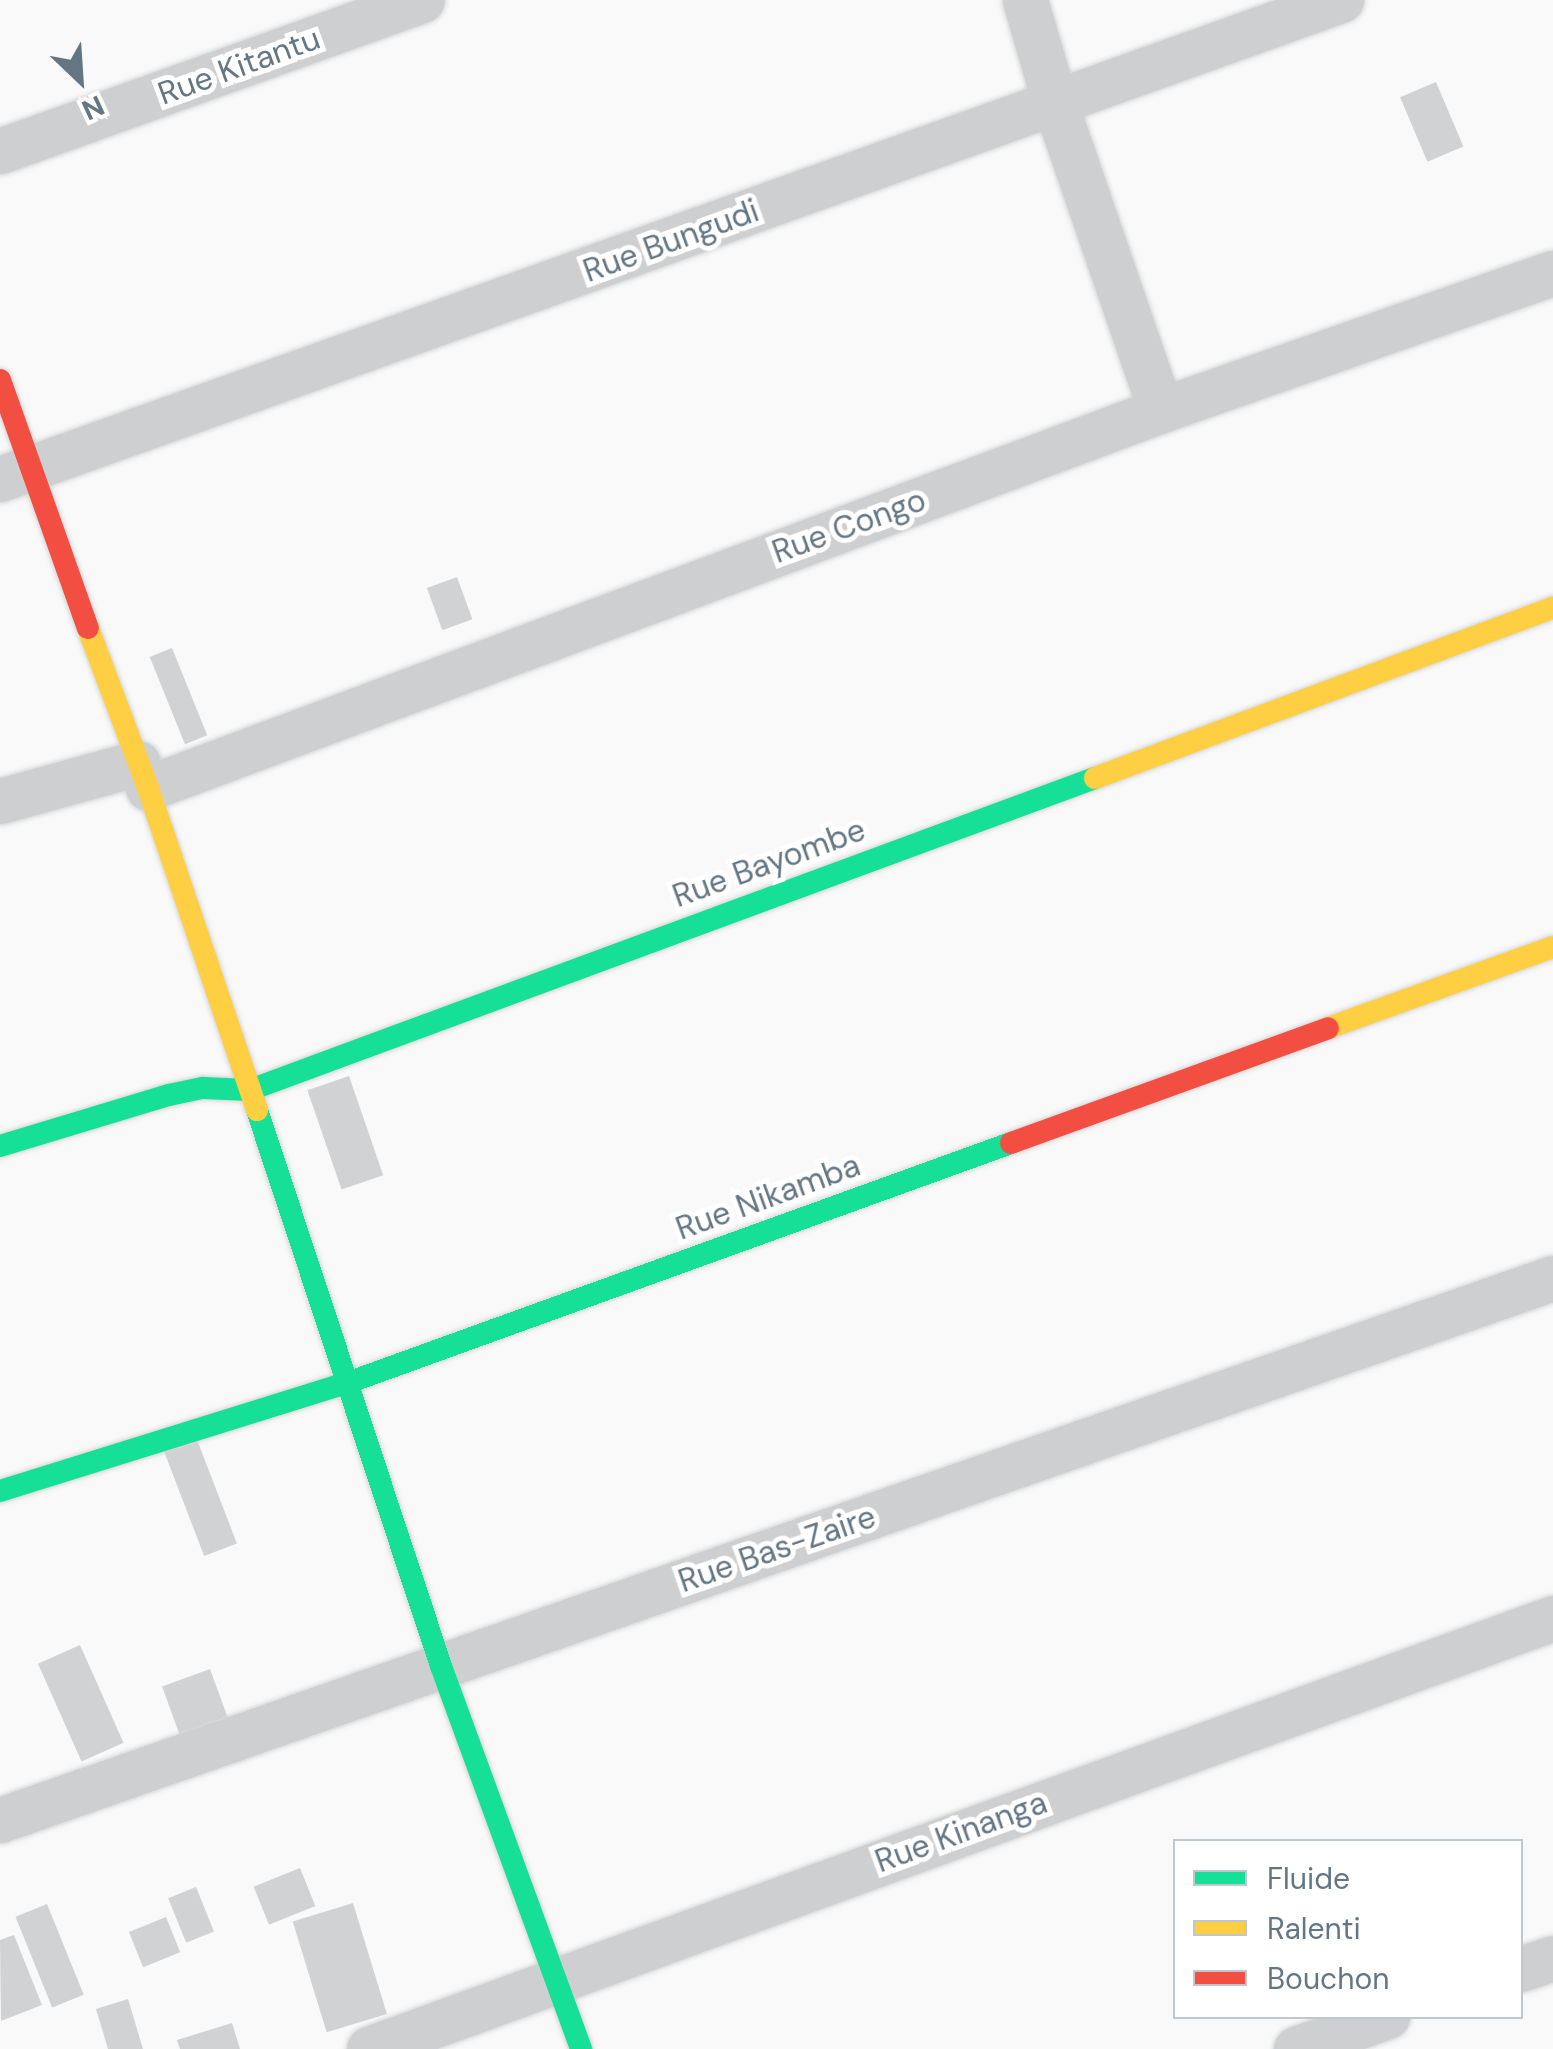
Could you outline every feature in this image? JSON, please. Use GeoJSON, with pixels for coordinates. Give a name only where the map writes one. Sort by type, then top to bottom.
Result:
{"type":"FeatureCollection","features":[{"type":"Feature","properties":{"kind":"street","name":"Rue Kitantu"},"geometry":{"type":"LineString","coordinates":[[0,152],[422,0]]}},
{"type":"Feature","properties":{"kind":"street"},"geometry":{"type":"LineString","coordinates":[[1025,0],[1055,103],[1161,410]]}},
{"type":"Feature","properties":{"kind":"street","name":"Rue Bungudi"},"geometry":{"type":"LineString","coordinates":[[14,475],[1341,0]]}},
{"type":"Feature","properties":{"kind":"street","name":"Rue Congo"},"geometry":{"type":"LineString","coordinates":[[0,801],[143,775],[1553,273]]}},
{"type":"Feature","properties":{"kind":"street"},"geometry":{"type":"LineString","coordinates":[[0,380],[14,475],[143,775],[350,1382],[441,1666],[582,2049]]}},
{"type":"Feature","properties":{"kind":"street","name":"Rue Bayombe"},"geometry":{"type":"LineString","coordinates":[[0,1146],[169,1095],[203,1088],[250,1090],[1553,608]]}},
{"type":"Feature","properties":{"kind":"street","name":"Rue Nikamba"},"geometry":{"type":"LineString","coordinates":[[0,1491],[350,1382],[1553,947]]}},
{"type":"Feature","properties":{"kind":"street","name":"Rue Bas-Zaire"},"geometry":{"type":"LineString","coordinates":[[0,1820],[1553,1278]]}},
{"type":"Feature","properties":{"kind":"street","name":"Rue Kinanga"},"geometry":{"type":"LineString","coordinates":[[369,2049],[1553,1618]]}},
{"type":"Feature","properties":{"kind":"street"},"geometry":{"type":"LineString","coordinates":[[1523,1968],[1553,1958]]}},
{"type":"Feature","properties":{"kind":"street"},"geometry":{"type":"LineString","coordinates":[[1296,2049],[1379,2019]]}},
{"type":"Feature","properties":{"kind":"building"},"geometry":{"type":"Polygon","coordinates":[[[1436,82],[1463,146],[1427,162],[1400,97],[1436,82]]]}},
{"type":"Feature","properties":{"kind":"building"},"geometry":{"type":"Polygon","coordinates":[[[457,577],[472,619],[442,630],[427,588],[457,577]]]}},
{"type":"Feature","properties":{"kind":"building"},"geometry":{"type":"Polygon","coordinates":[[[172,648],[207,735],[185,744],[150,657],[172,648]]]}},
{"type":"Feature","properties":{"kind":"building"},"geometry":{"type":"Polygon","coordinates":[[[349,1076],[383,1175],[342,1190],[307,1090],[349,1076]]]}},
{"type":"Feature","properties":{"kind":"building"},"geometry":{"type":"Polygon","coordinates":[[[196,1437],[237,1543],[204,1556],[163,1450],[196,1437]]]}},
{"type":"Feature","properties":{"kind":"building"},"geometry":{"type":"Polygon","coordinates":[[[80,1645],[124,1743],[81,1761],[38,1664],[80,1645]]]}},
{"type":"Feature","properties":{"kind":"building"},"geometry":{"type":"Polygon","coordinates":[[[210,1669],[227,1717],[180,1734],[162,1686],[210,1669]]]}},
{"type":"Feature","properties":{"kind":"building"},"geometry":{"type":"Polygon","coordinates":[[[300,1868],[315,1906],[269,1925],[254,1887],[300,1868]]]}},
{"type":"Feature","properties":{"kind":"building"},"geometry":{"type":"Polygon","coordinates":[[[196,1887],[214,1932],[186,1943],[168,1898],[196,1887]]]}},
{"type":"Feature","properties":{"kind":"building"},"geometry":{"type":"Polygon","coordinates":[[[353,1903],[387,2014],[327,2032],[293,1921],[353,1903]]]}},
{"type":"Feature","properties":{"kind":"building"},"geometry":{"type":"Polygon","coordinates":[[[47,1904],[84,1995],[52,2008],[15,1917],[47,1904]]]}},
{"type":"Feature","properties":{"kind":"building"},"geometry":{"type":"Polygon","coordinates":[[[166,1917],[180,1952],[143,1967],[129,1932],[166,1917]]]}},
{"type":"Feature","properties":{"kind":"building"},"geometry":{"type":"Polygon","coordinates":[[[14,1935],[42,2005],[1,2021],[0,1940],[14,1935]]]}},
{"type":"Feature","properties":{"kind":"building"},"geometry":{"type":"Polygon","coordinates":[[[128,1999],[143,2049],[108,2049],[96,2009],[128,1999]]]}},
{"type":"Feature","properties":{"kind":"building"},"geometry":{"type":"Polygon","coordinates":[[[232,2023],[240,2049],[180,2049],[177,2040],[232,2023]]]}},
{"type":"Feature","properties":{"kind":"traffic: fast"},"geometry":{"type":"LineString","coordinates":[[0,1146],[169,1095],[203,1088],[250,1090],[1095,778]]}},
{"type":"Feature","properties":{"kind":"traffic: fast"},"geometry":{"type":"LineString","coordinates":[[257,1110],[441,1666],[581,2049]]}},
{"type":"Feature","properties":{"kind":"traffic: fast"},"geometry":{"type":"LineString","coordinates":[[0,1491],[350,1382],[1011,1143]]}},
{"type":"Feature","properties":{"kind":"traffic: slow"},"geometry":{"type":"LineString","coordinates":[[1095,778],[1553,608]]}},
{"type":"Feature","properties":{"kind":"traffic: slow"},"geometry":{"type":"LineString","coordinates":[[88,628],[148,788],[257,1110]]}},
{"type":"Feature","properties":{"kind":"traffic: slow"},"geometry":{"type":"LineString","coordinates":[[1328,1028],[1553,947]]}},
{"type":"Feature","properties":{"kind":"traffic: jam"},"geometry":{"type":"LineString","coordinates":[[0,380],[88,628]]}},
{"type":"Feature","properties":{"kind":"traffic: jam"},"geometry":{"type":"LineString","coordinates":[[1011,1143],[1328,1028]]}}]}
